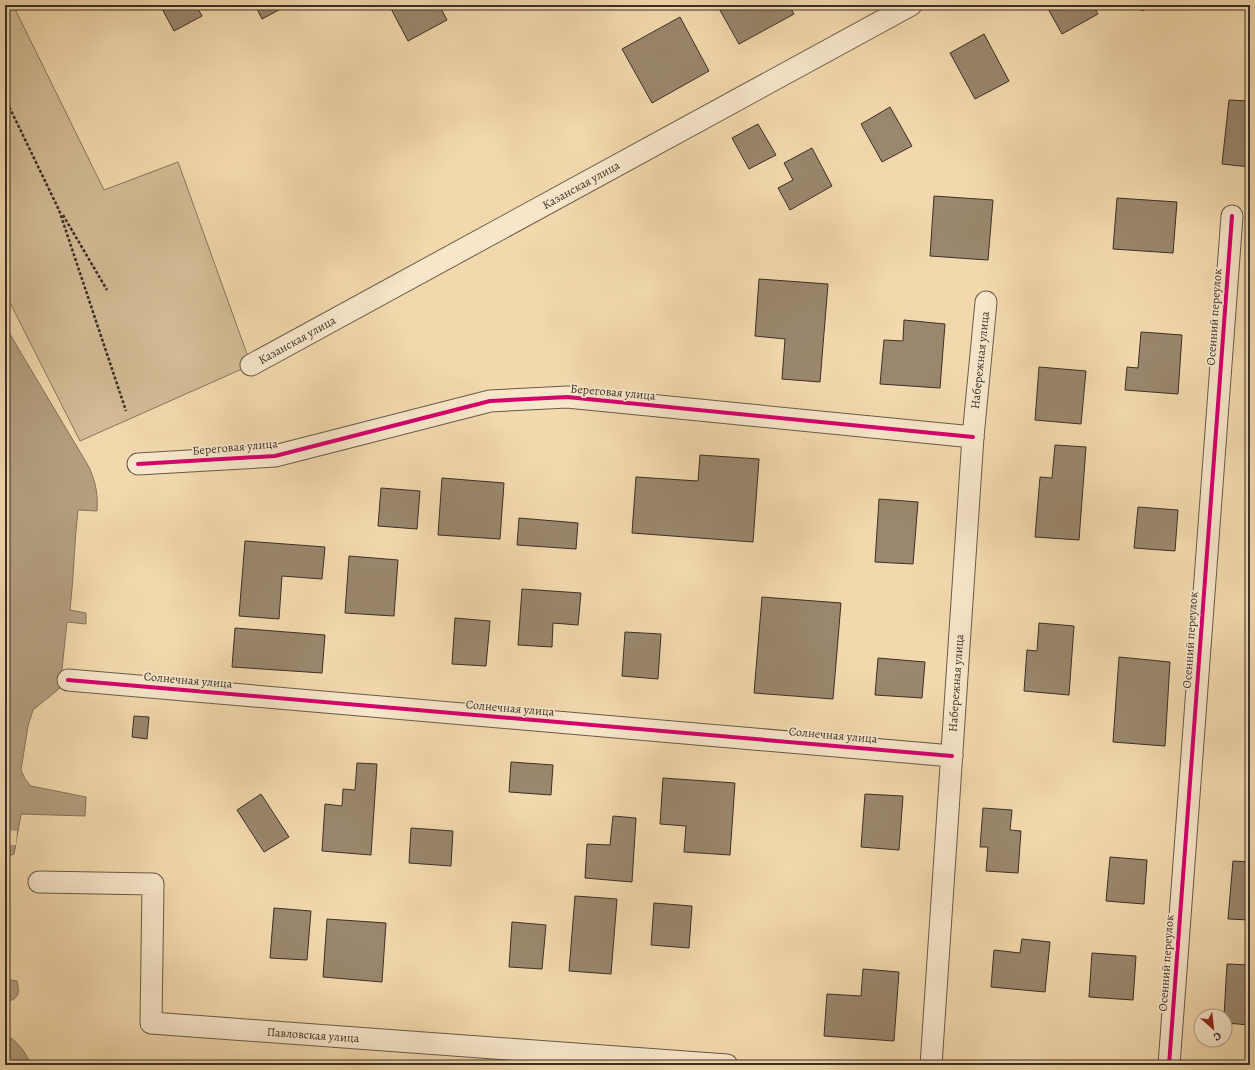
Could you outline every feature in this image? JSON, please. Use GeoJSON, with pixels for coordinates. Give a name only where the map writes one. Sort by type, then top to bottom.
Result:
{"type":"FeatureCollection","features":[{"type":"Feature","properties":{"kind":"street","name":"Казанская улица"},"geometry":{"type":"LineString","coordinates":[[251,365],[911,5]]}},
{"type":"Feature","properties":{"kind":"street","name":"Осенний переулок"},"geometry":{"type":"LineString","coordinates":[[1169,1065],[1232,216]]}},
{"type":"Feature","properties":{"kind":"street","name":"Набережная улица"},"geometry":{"type":"LineString","coordinates":[[931,1065],[973,437],[986,302]]}},
{"type":"Feature","properties":{"kind":"street","name":"Береговая улица"},"geometry":{"type":"LineString","coordinates":[[138,464],[275,456],[490,401],[567,397],[973,437]]}},
{"type":"Feature","properties":{"kind":"street","name":"Солнечная улица"},"geometry":{"type":"LineString","coordinates":[[68,680],[952,756]]}},
{"type":"Feature","properties":{"kind":"street","name":"Павловская улица"},"geometry":{"type":"LineString","coordinates":[[39,882],[152,884],[151,1023],[728,1065]]}},
{"type":"Feature","properties":{"kind":"path"},"geometry":{"type":"LineString","coordinates":[[5,98],[60,210],[107,290]]}},
{"type":"Feature","properties":{"kind":"path"},"geometry":{"type":"LineString","coordinates":[[60,210],[126,411]]}},
{"type":"Feature","properties":{"kind":"shaded area"},"geometry":{"type":"Polygon","coordinates":[[[5,5],[13,5],[104,190],[178,162],[251,365],[80,441],[5,293],[5,5]]]}},
{"type":"Feature","properties":{"kind":"shaded area"},"geometry":{"type":"Polygon","coordinates":[[[5,326],[89,467],[97,494],[97,511],[78,510],[70,610],[86,613],[86,624],[67,622],[60,688],[33,710],[28,726],[21,770],[25,779],[31,786],[86,797],[85,816],[21,814],[14,854],[6,857],[5,867],[5,326]]]}},
{"type":"Feature","properties":{"kind":"shaded area"},"geometry":{"type":"Polygon","coordinates":[[[5,979],[17,981],[18,993],[16,997],[5,1002],[5,979]]]}},
{"type":"Feature","properties":{"kind":"shaded area"},"geometry":{"type":"Polygon","coordinates":[[[5,1034],[21,1047],[31,1065],[5,1065],[5,1034]]]}},
{"type":"Feature","properties":{"kind":"pier"},"geometry":{"type":"Polygon","coordinates":[[[5,830],[17,831],[16,845],[5,845],[5,830]]]}},
{"type":"Feature","properties":{"kind":"building"},"geometry":{"type":"Polygon","coordinates":[[[160,5],[196,5],[202,16],[174,31],[160,5]]]}},
{"type":"Feature","properties":{"kind":"building"},"geometry":{"type":"Polygon","coordinates":[[[255,5],[288,5],[262,19],[255,5]]]}},
{"type":"Feature","properties":{"kind":"building"},"geometry":{"type":"Polygon","coordinates":[[[389,5],[439,5],[447,20],[408,41],[389,5]]]}},
{"type":"Feature","properties":{"kind":"building"},"geometry":{"type":"Polygon","coordinates":[[[717,5],[789,5],[794,14],[739,44],[717,5]]]}},
{"type":"Feature","properties":{"kind":"building"},"geometry":{"type":"Polygon","coordinates":[[[1046,5],[1093,5],[1098,14],[1062,34],[1046,5]]]}},
{"type":"Feature","properties":{"kind":"building"},"geometry":{"type":"Polygon","coordinates":[[[1138,5],[1153,5],[1142,11],[1138,5]]]}},
{"type":"Feature","properties":{"kind":"building"},"geometry":{"type":"Polygon","coordinates":[[[680,17],[709,71],[652,103],[622,49],[680,17]]]}},
{"type":"Feature","properties":{"kind":"building"},"geometry":{"type":"Polygon","coordinates":[[[984,34],[1009,81],[975,99],[950,53],[984,34]]]}},
{"type":"Feature","properties":{"kind":"building"},"geometry":{"type":"Polygon","coordinates":[[[1229,100],[1250,101],[1250,167],[1222,164],[1229,100]]]}},
{"type":"Feature","properties":{"kind":"building"},"geometry":{"type":"Polygon","coordinates":[[[890,107],[912,146],[882,162],[861,124],[890,107]]]}},
{"type":"Feature","properties":{"kind":"building"},"geometry":{"type":"Polygon","coordinates":[[[758,124],[776,155],[749,169],[732,138],[758,124]]]}},
{"type":"Feature","properties":{"kind":"building"},"geometry":{"type":"Polygon","coordinates":[[[812,148],[832,186],[790,210],[778,188],[793,180],[784,163],[812,148]]]}},
{"type":"Feature","properties":{"kind":"building"},"geometry":{"type":"Polygon","coordinates":[[[934,196],[993,200],[988,260],[930,256],[934,196]]]}},
{"type":"Feature","properties":{"kind":"building"},"geometry":{"type":"Polygon","coordinates":[[[1117,198],[1177,202],[1173,253],[1113,249],[1117,198]]]}},
{"type":"Feature","properties":{"kind":"building"},"geometry":{"type":"Polygon","coordinates":[[[759,279],[828,284],[820,382],[782,379],[785,339],[755,336],[759,279]]]}},
{"type":"Feature","properties":{"kind":"building"},"geometry":{"type":"Polygon","coordinates":[[[904,320],[945,324],[940,388],[880,384],[884,340],[903,341],[904,320]]]}},
{"type":"Feature","properties":{"kind":"building"},"geometry":{"type":"Polygon","coordinates":[[[1141,332],[1182,335],[1178,394],[1125,390],[1127,367],[1138,368],[1141,332]]]}},
{"type":"Feature","properties":{"kind":"building"},"geometry":{"type":"Polygon","coordinates":[[[1039,367],[1086,371],[1081,424],[1035,420],[1039,367]]]}},
{"type":"Feature","properties":{"kind":"building"},"geometry":{"type":"Polygon","coordinates":[[[1055,445],[1086,447],[1079,540],[1035,537],[1040,477],[1052,478],[1055,445]]]}},
{"type":"Feature","properties":{"kind":"building"},"geometry":{"type":"Polygon","coordinates":[[[700,455],[759,459],[753,542],[632,533],[636,477],[698,481],[700,455]]]}},
{"type":"Feature","properties":{"kind":"building"},"geometry":{"type":"Polygon","coordinates":[[[442,478],[504,483],[500,539],[438,535],[442,478]]]}},
{"type":"Feature","properties":{"kind":"building"},"geometry":{"type":"Polygon","coordinates":[[[381,488],[420,491],[417,529],[378,526],[381,488]]]}},
{"type":"Feature","properties":{"kind":"building"},"geometry":{"type":"Polygon","coordinates":[[[879,499],[918,502],[913,564],[875,562],[879,499]]]}},
{"type":"Feature","properties":{"kind":"building"},"geometry":{"type":"Polygon","coordinates":[[[1138,507],[1178,510],[1175,551],[1134,548],[1138,507]]]}},
{"type":"Feature","properties":{"kind":"building"},"geometry":{"type":"Polygon","coordinates":[[[519,518],[578,523],[576,549],[517,545],[519,518]]]}},
{"type":"Feature","properties":{"kind":"building"},"geometry":{"type":"Polygon","coordinates":[[[245,541],[325,547],[322,579],[282,576],[279,619],[239,616],[245,541]]]}},
{"type":"Feature","properties":{"kind":"building"},"geometry":{"type":"Polygon","coordinates":[[[349,556],[398,560],[394,616],[345,613],[349,556]]]}},
{"type":"Feature","properties":{"kind":"building"},"geometry":{"type":"Polygon","coordinates":[[[522,589],[581,593],[578,625],[553,623],[552,647],[518,645],[522,589]]]}},
{"type":"Feature","properties":{"kind":"building"},"geometry":{"type":"Polygon","coordinates":[[[762,597],[841,603],[833,699],[754,693],[762,597]]]}},
{"type":"Feature","properties":{"kind":"building"},"geometry":{"type":"Polygon","coordinates":[[[455,618],[490,621],[486,666],[452,664],[455,618]]]}},
{"type":"Feature","properties":{"kind":"building"},"geometry":{"type":"Polygon","coordinates":[[[1039,623],[1074,626],[1069,695],[1024,691],[1027,650],[1037,651],[1039,623]]]}},
{"type":"Feature","properties":{"kind":"building"},"geometry":{"type":"Polygon","coordinates":[[[235,628],[325,635],[322,673],[232,667],[235,628]]]}},
{"type":"Feature","properties":{"kind":"building"},"geometry":{"type":"Polygon","coordinates":[[[625,632],[661,634],[658,679],[622,676],[625,632]]]}},
{"type":"Feature","properties":{"kind":"building"},"geometry":{"type":"Polygon","coordinates":[[[1119,657],[1170,662],[1165,746],[1113,742],[1119,657]]]}},
{"type":"Feature","properties":{"kind":"building"},"geometry":{"type":"Polygon","coordinates":[[[878,658],[925,662],[922,698],[875,695],[878,658]]]}},
{"type":"Feature","properties":{"kind":"building"},"geometry":{"type":"Polygon","coordinates":[[[134,716],[149,717],[147,739],[132,737],[134,716]]]}},
{"type":"Feature","properties":{"kind":"building"},"geometry":{"type":"Polygon","coordinates":[[[511,762],[553,765],[551,795],[509,792],[511,762]]]}},
{"type":"Feature","properties":{"kind":"building"},"geometry":{"type":"Polygon","coordinates":[[[357,763],[377,764],[371,855],[322,851],[325,804],[342,806],[343,789],[355,790],[357,763]]]}},
{"type":"Feature","properties":{"kind":"building"},"geometry":{"type":"Polygon","coordinates":[[[663,778],[735,783],[730,855],[684,852],[686,826],[660,824],[663,778]]]}},
{"type":"Feature","properties":{"kind":"building"},"geometry":{"type":"Polygon","coordinates":[[[261,794],[289,837],[264,852],[237,810],[261,794]]]}},
{"type":"Feature","properties":{"kind":"building"},"geometry":{"type":"Polygon","coordinates":[[[865,794],[903,796],[899,850],[861,847],[865,794]]]}},
{"type":"Feature","properties":{"kind":"building"},"geometry":{"type":"Polygon","coordinates":[[[983,808],[1012,810],[1010,830],[1021,831],[1018,873],[986,871],[988,847],[980,847],[983,808]]]}},
{"type":"Feature","properties":{"kind":"building"},"geometry":{"type":"Polygon","coordinates":[[[613,816],[636,818],[632,882],[585,878],[587,844],[610,845],[613,816]]]}},
{"type":"Feature","properties":{"kind":"building"},"geometry":{"type":"Polygon","coordinates":[[[411,828],[453,831],[451,866],[409,863],[411,828]]]}},
{"type":"Feature","properties":{"kind":"building"},"geometry":{"type":"Polygon","coordinates":[[[1110,857],[1147,860],[1144,904],[1106,901],[1110,857]]]}},
{"type":"Feature","properties":{"kind":"building"},"geometry":{"type":"Polygon","coordinates":[[[1233,861],[1250,862],[1250,920],[1228,919],[1233,861]]]}},
{"type":"Feature","properties":{"kind":"building"},"geometry":{"type":"Polygon","coordinates":[[[575,896],[617,899],[611,974],[569,971],[575,896]]]}},
{"type":"Feature","properties":{"kind":"building"},"geometry":{"type":"Polygon","coordinates":[[[654,903],[692,906],[689,948],[651,945],[654,903]]]}},
{"type":"Feature","properties":{"kind":"building"},"geometry":{"type":"Polygon","coordinates":[[[274,908],[311,911],[307,960],[270,958],[274,908]]]}},
{"type":"Feature","properties":{"kind":"building"},"geometry":{"type":"Polygon","coordinates":[[[327,919],[386,923],[382,982],[323,977],[327,919]]]}},
{"type":"Feature","properties":{"kind":"building"},"geometry":{"type":"Polygon","coordinates":[[[512,922],[546,925],[542,969],[509,967],[512,922]]]}},
{"type":"Feature","properties":{"kind":"building"},"geometry":{"type":"Polygon","coordinates":[[[1022,939],[1050,942],[1045,992],[991,987],[994,950],[1020,953],[1022,939]]]}},
{"type":"Feature","properties":{"kind":"building"},"geometry":{"type":"Polygon","coordinates":[[[1092,953],[1136,956],[1133,1000],[1089,997],[1092,953]]]}},
{"type":"Feature","properties":{"kind":"building"},"geometry":{"type":"Polygon","coordinates":[[[1227,964],[1250,965],[1250,1025],[1233,1024],[1233,1008],[1224,1008],[1227,964]]]}},
{"type":"Feature","properties":{"kind":"building"},"geometry":{"type":"Polygon","coordinates":[[[863,969],[899,972],[894,1041],[824,1036],[827,994],[861,996],[863,969]]]}},
{"type":"Feature","properties":{"kind":"cycle path"},"geometry":{"type":"LineString","coordinates":[[1169,1065],[1232,216]]}},
{"type":"Feature","properties":{"kind":"cycle path"},"geometry":{"type":"LineString","coordinates":[[138,464],[275,456],[490,401],[567,397],[973,437]]}},
{"type":"Feature","properties":{"kind":"cycle path"},"geometry":{"type":"LineString","coordinates":[[68,680],[952,756]]}}]}
